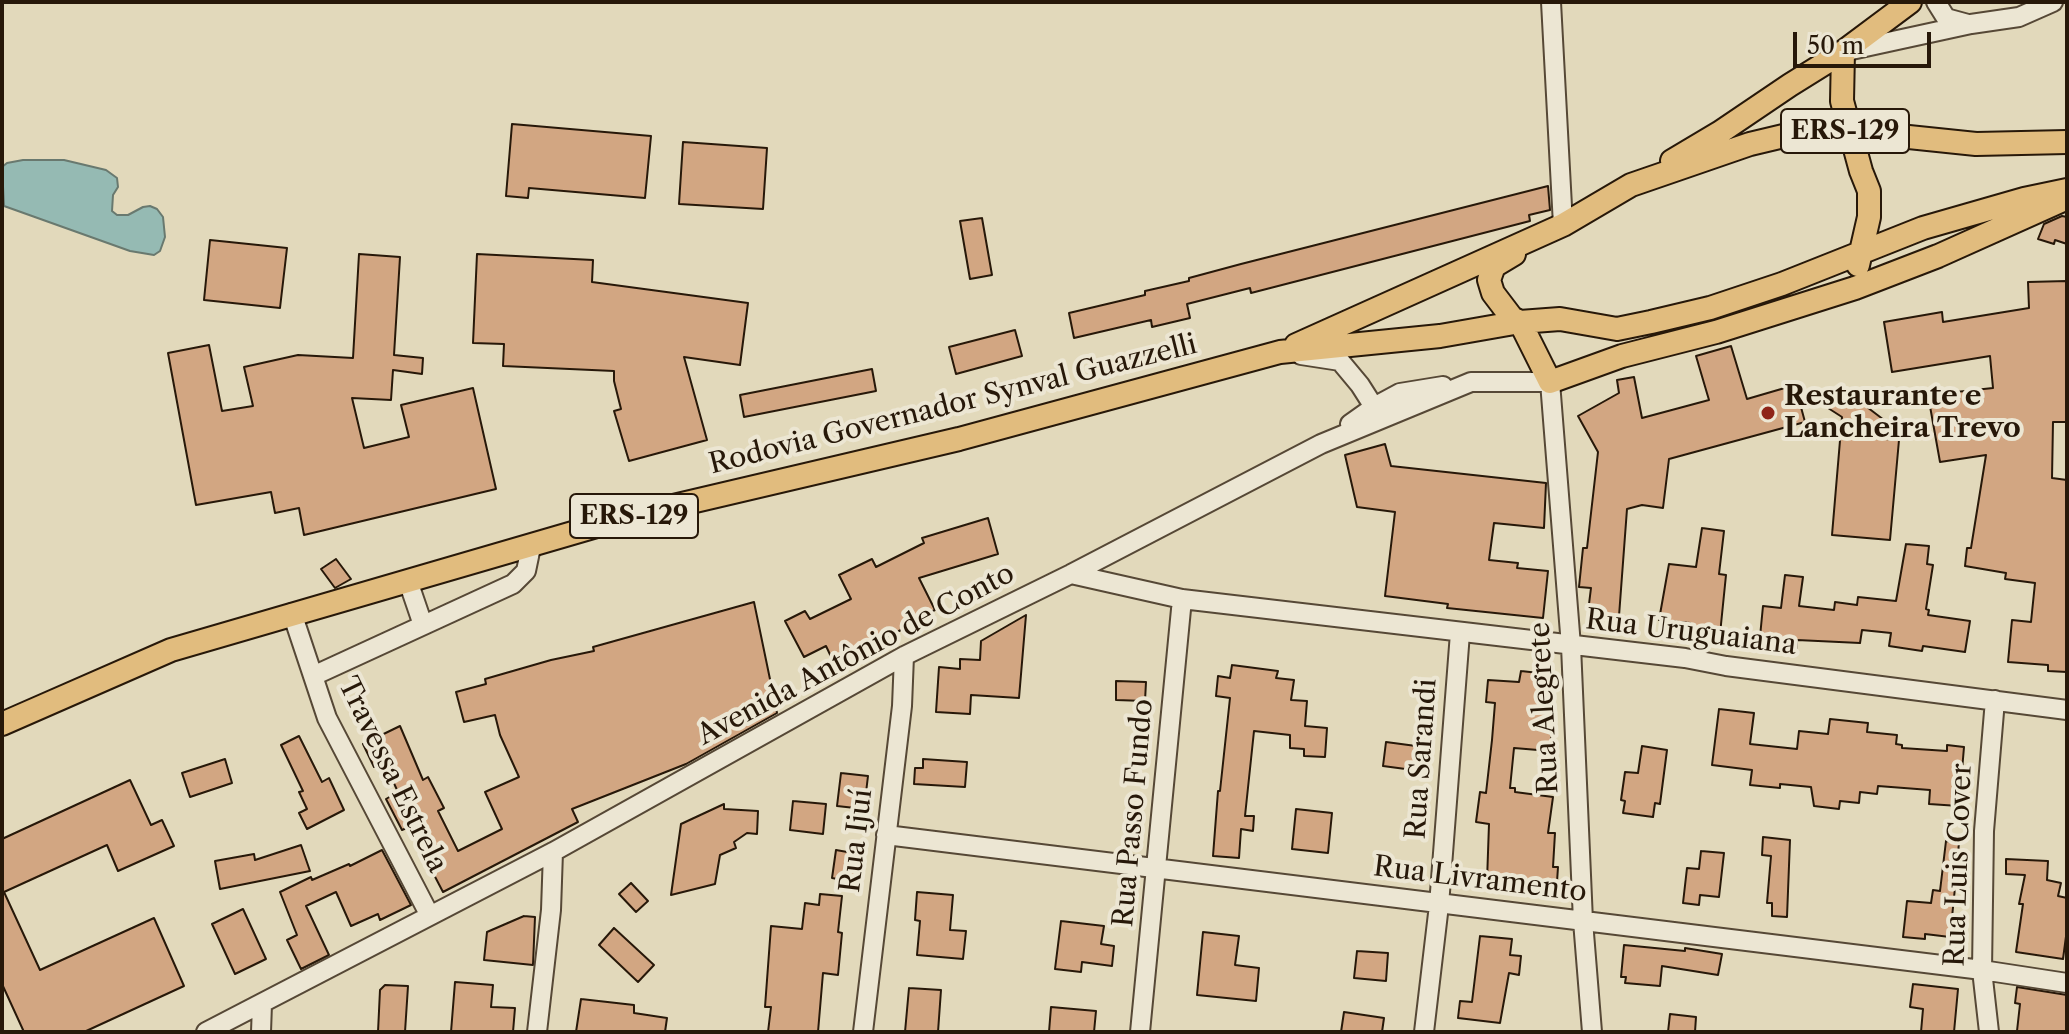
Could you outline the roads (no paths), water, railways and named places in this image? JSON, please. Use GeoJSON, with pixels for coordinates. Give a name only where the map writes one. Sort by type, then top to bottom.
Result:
{"type":"FeatureCollection","features":[{"type":"Feature","properties":{"kind":"main road"},"geometry":{"type":"LineString","coordinates":[[1631,185],[1719,133],[1843,52],[1910,2]]}},
{"type":"Feature","properties":{"kind":"main road"},"geometry":{"type":"LineString","coordinates":[[1843,52],[1842,101],[1869,191],[1869,217],[1855,288]]}},
{"type":"Feature","properties":{"kind":"main road","name":"Rodovia Governador Synval Guazzelli"},"geometry":{"type":"LineString","coordinates":[[2,724],[171,650],[292,613],[631,516],[959,439],[1280,352],[1563,225],[1631,185],[1764,141],[1792,134],[1851,131],[1976,144],[2067,142]]}},
{"type":"Feature","properties":{"kind":"main road","name":"Rodovia Governador Synval Guazzelli"},"geometry":{"type":"LineString","coordinates":[[1280,352],[1440,336],[1520,322],[1560,319],[1617,329],[1710,308],[1860,255],[1923,228],[2067,190]]}},
{"type":"Feature","properties":{"kind":"main road"},"geometry":{"type":"LineString","coordinates":[[1563,225],[1494,266],[1489,280],[1493,293],[1512,318],[1520,322],[1550,382],[1622,356],[1716,332],[1855,288],[1938,256],[2067,198]]}},
{"type":"Feature","properties":{"kind":"street"},"geometry":{"type":"LineString","coordinates":[[1551,2],[1563,225]]}},
{"type":"Feature","properties":{"kind":"street"},"geometry":{"type":"LineString","coordinates":[[1936,2],[1946,18],[1971,24]]}},
{"type":"Feature","properties":{"kind":"street"},"geometry":{"type":"LineString","coordinates":[[1843,52],[1971,24],[2019,17],[2053,2]]}},
{"type":"Feature","properties":{"kind":"street"},"geometry":{"type":"LineString","coordinates":[[1280,352],[1340,361],[1374,407]]}},
{"type":"Feature","properties":{"kind":"street"},"geometry":{"type":"LineString","coordinates":[[1321,444],[1400,393],[1471,382]]}},
{"type":"Feature","properties":{"kind":"street","name":"Avenida Antônio de Conto"},"geometry":{"type":"LineString","coordinates":[[206,1032],[553,852],[904,656],[1071,574],[1321,444],[1471,382],[1550,382]]}},
{"type":"Feature","properties":{"kind":"street","name":"Rua Alegrete"},"geometry":{"type":"LineString","coordinates":[[1550,382],[1571,646],[1583,921],[1592,1032]]}},
{"type":"Feature","properties":{"kind":"street"},"geometry":{"type":"LineString","coordinates":[[313,676],[521,578],[526,571],[531,547]]}},
{"type":"Feature","properties":{"kind":"street","name":"Rua Uruguaiana"},"geometry":{"type":"LineString","coordinates":[[1071,574],[1182,599],[1685,658],[2067,710]]}},
{"type":"Feature","properties":{"kind":"street"},"geometry":{"type":"LineString","coordinates":[[408,581],[423,625]]}},
{"type":"Feature","properties":{"kind":"street","name":"Rua Passo Fundo"},"geometry":{"type":"LineString","coordinates":[[1140,1032],[1182,599]]}},
{"type":"Feature","properties":{"kind":"street","name":"Travessa Estrela"},"geometry":{"type":"LineString","coordinates":[[292,613],[327,718],[429,914]]}},
{"type":"Feature","properties":{"kind":"street","name":"Rua Sarandi"},"geometry":{"type":"LineString","coordinates":[[1424,1032],[1439,905],[1460,633]]}},
{"type":"Feature","properties":{"kind":"street","name":"Rua Ijuí"},"geometry":{"type":"LineString","coordinates":[[863,1032],[902,706],[904,656]]}},
{"type":"Feature","properties":{"kind":"street","name":"Rua Luis Cover"},"geometry":{"type":"LineString","coordinates":[[1989,1032],[1982,970],[1984,831],[1995,700]]}},
{"type":"Feature","properties":{"kind":"street","name":"Rua Livramento"},"geometry":{"type":"LineString","coordinates":[[886,835],[2067,983]]}},
{"type":"Feature","properties":{"kind":"street"},"geometry":{"type":"LineString","coordinates":[[537,1032],[551,910],[553,852]]}},
{"type":"Feature","properties":{"kind":"street"},"geometry":{"type":"LineString","coordinates":[[261,1032],[262,1004]]}},
{"type":"Feature","properties":{"kind":"water"},"geometry":{"type":"Polygon","coordinates":[[[23,160],[64,160],[106,170],[117,178],[112,211],[117,215],[128,215],[150,206],[163,217],[165,237],[160,251],[154,255],[130,251],[4,206],[2,167],[23,160]]]}},
{"type":"Feature","properties":{"kind":"place","name":"Restaurante e Lancheira Trevo"},"geometry":{"type":"Point","coordinates":[1768,413]}}]}
